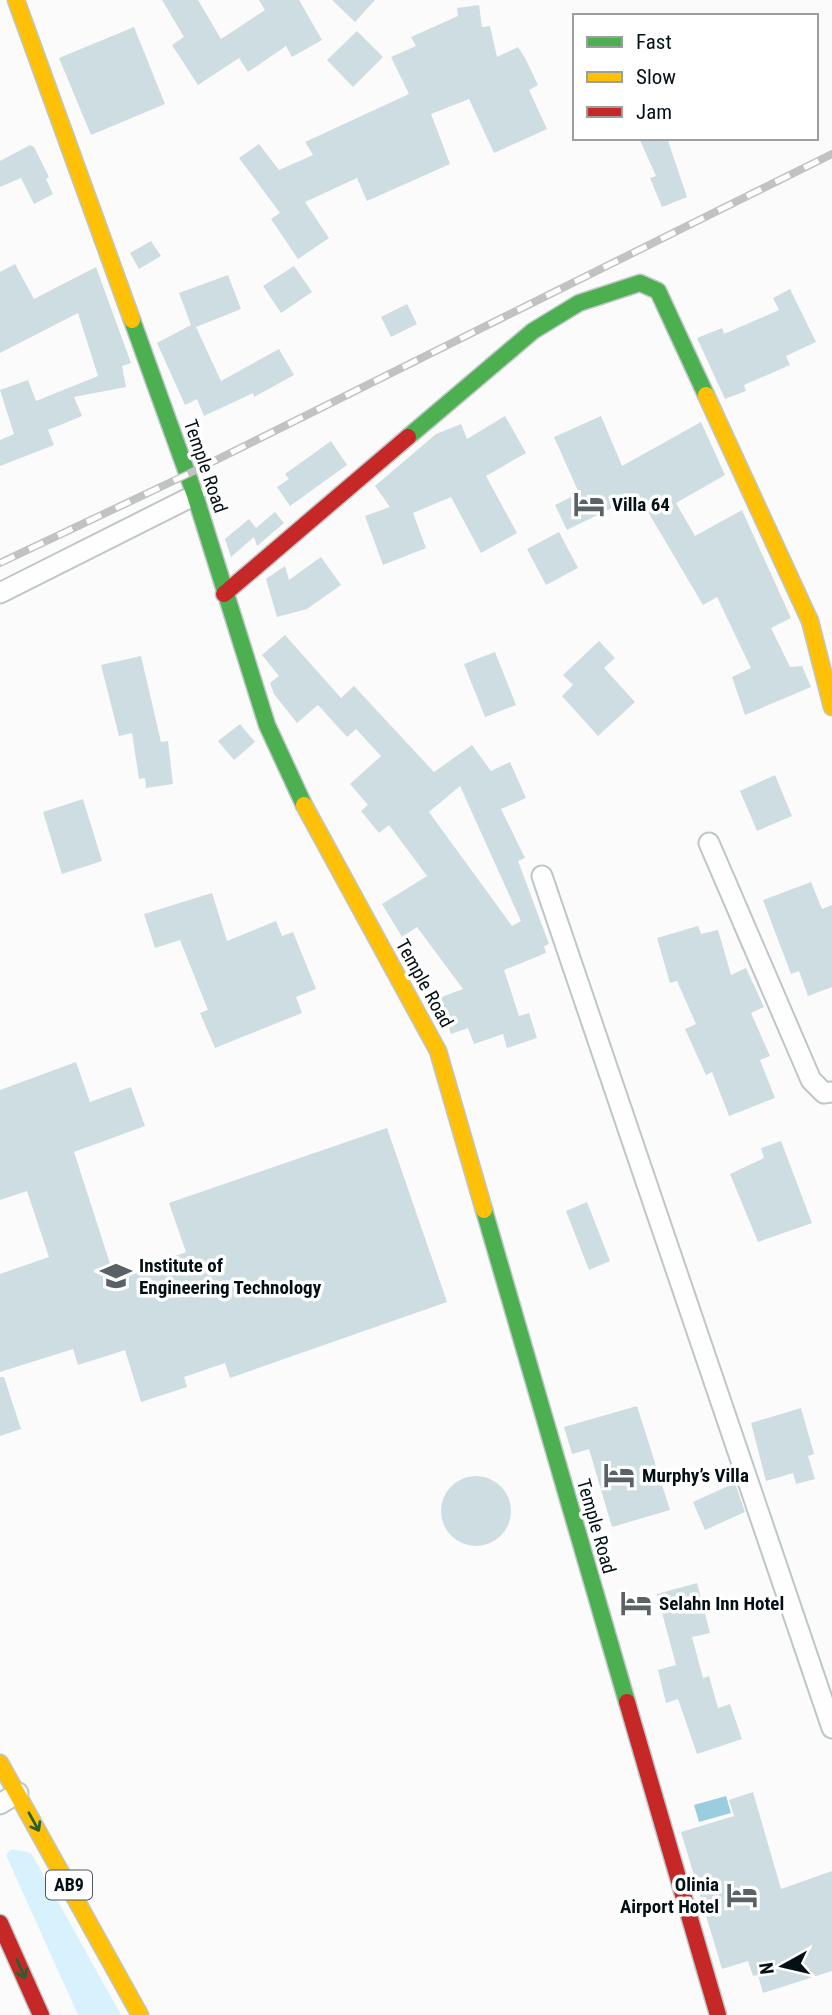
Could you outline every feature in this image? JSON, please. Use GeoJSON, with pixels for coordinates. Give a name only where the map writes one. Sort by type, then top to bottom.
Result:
{"type":"FeatureCollection","features":[{"type":"Feature","properties":{"kind":"main road","name":"Temple Road"},"geometry":{"type":"LineString","coordinates":[[16,0],[195,495],[267,724],[300,798],[438,1051],[718,2015]]}},
{"type":"Feature","properties":{"kind":"main road"},"geometry":{"type":"LineString","coordinates":[[224,594],[533,331],[579,303],[640,283],[658,290],[804,608],[832,707]]}},
{"type":"Feature","properties":{"kind":"main road","name":"AB9"},"geometry":{"type":"LineString","coordinates":[[0,1763],[139,2013]]}},
{"type":"Feature","properties":{"kind":"main road"},"geometry":{"type":"LineString","coordinates":[[0,1923],[41,2015]]}},
{"type":"Feature","properties":{"kind":"street"},"geometry":{"type":"LineString","coordinates":[[0,593],[195,495]]}},
{"type":"Feature","properties":{"kind":"street"},"geometry":{"type":"LineString","coordinates":[[709,843],[811,1080],[824,1093],[832,1092]]}},
{"type":"Feature","properties":{"kind":"street"},"geometry":{"type":"LineString","coordinates":[[542,876],[832,1728]]}},
{"type":"Feature","properties":{"kind":"street"},"geometry":{"type":"LineString","coordinates":[[0,1804],[18,1793]]}},
{"type":"Feature","properties":{"kind":"shaded area"},"geometry":{"type":"Polygon","coordinates":[[[12,1849],[31,1853],[121,2015],[78,2015],[6,1855],[12,1849]]]}},
{"type":"Feature","properties":{"kind":"water"},"geometry":{"type":"Polygon","coordinates":[[[726,1796],[731,1813],[699,1822],[694,1805],[726,1796]]]}},
{"type":"Feature","properties":{"kind":"building"},"geometry":{"type":"Polygon","coordinates":[[[162,0],[198,0],[221,39],[265,10],[259,0],[299,0],[322,40],[292,57],[286,46],[248,72],[239,58],[198,85],[172,45],[184,37],[162,0]]]}},
{"type":"Feature","properties":{"kind":"building"},"geometry":{"type":"Polygon","coordinates":[[[332,0],[375,0],[355,22],[332,0]]]}},
{"type":"Feature","properties":{"kind":"building"},"geometry":{"type":"Polygon","coordinates":[[[479,5],[482,27],[490,26],[497,57],[518,47],[525,58],[538,85],[529,90],[547,129],[494,153],[469,99],[431,114],[450,164],[367,201],[357,178],[305,202],[329,238],[298,259],[271,219],[280,213],[239,158],[259,144],[279,170],[313,155],[305,142],[409,94],[391,57],[416,46],[411,37],[458,16],[457,8],[479,5]]]}},
{"type":"Feature","properties":{"kind":"building"},"geometry":{"type":"Polygon","coordinates":[[[134,27],[165,104],[91,135],[59,58],[134,27]]]}},
{"type":"Feature","properties":{"kind":"building"},"geometry":{"type":"Polygon","coordinates":[[[357,31],[383,57],[353,87],[327,60],[357,31]]]}},
{"type":"Feature","properties":{"kind":"building"},"geometry":{"type":"Polygon","coordinates":[[[640,140],[668,140],[687,197],[662,207],[650,178],[656,176],[640,140]]]}},
{"type":"Feature","properties":{"kind":"building"},"geometry":{"type":"Polygon","coordinates":[[[30,145],[34,147],[49,177],[46,179],[53,194],[34,204],[21,178],[0,187],[0,161],[30,145]]]}},
{"type":"Feature","properties":{"kind":"building"},"geometry":{"type":"Polygon","coordinates":[[[151,241],[161,256],[139,269],[130,253],[151,241]]]}},
{"type":"Feature","properties":{"kind":"building"},"geometry":{"type":"Polygon","coordinates":[[[15,264],[34,299],[96,267],[131,363],[122,366],[126,387],[74,397],[82,416],[48,430],[54,445],[0,466],[0,440],[14,434],[0,390],[28,380],[36,401],[98,376],[78,313],[0,353],[0,272],[15,264]]]}},
{"type":"Feature","properties":{"kind":"building"},"geometry":{"type":"Polygon","coordinates":[[[294,266],[312,292],[281,313],[263,286],[294,266]]]}},
{"type":"Feature","properties":{"kind":"building"},"geometry":{"type":"Polygon","coordinates":[[[228,275],[241,309],[196,327],[221,381],[279,349],[294,375],[254,397],[253,393],[204,416],[197,399],[185,405],[157,343],[191,325],[179,293],[228,275]]]}},
{"type":"Feature","properties":{"kind":"building"},"geometry":{"type":"Polygon","coordinates":[[[790,289],[816,342],[786,356],[790,365],[744,385],[746,391],[725,399],[697,338],[722,328],[724,334],[779,310],[773,298],[790,289]]]}},
{"type":"Feature","properties":{"kind":"building"},"geometry":{"type":"Polygon","coordinates":[[[407,304],[417,324],[391,337],[381,317],[407,304]]]}},
{"type":"Feature","properties":{"kind":"building"},"geometry":{"type":"Polygon","coordinates":[[[505,416],[526,453],[486,476],[517,533],[481,553],[451,497],[413,513],[426,548],[383,565],[365,516],[390,507],[375,486],[436,434],[461,424],[467,439],[505,416]]]}},
{"type":"Feature","properties":{"kind":"building"},"geometry":{"type":"Polygon","coordinates":[[[601,416],[622,466],[701,422],[725,475],[676,503],[695,536],[742,510],[791,618],[771,628],[790,667],[802,666],[811,687],[745,715],[732,677],[751,668],[717,597],[703,605],[638,495],[567,530],[555,505],[579,493],[554,437],[601,416]]]}},
{"type":"Feature","properties":{"kind":"building"},"geometry":{"type":"Polygon","coordinates":[[[331,441],[347,465],[290,506],[277,487],[289,479],[285,474],[331,441]]]}},
{"type":"Feature","properties":{"kind":"building"},"geometry":{"type":"Polygon","coordinates":[[[275,512],[284,523],[257,546],[254,537],[231,557],[225,539],[249,519],[256,528],[275,512]]]}},
{"type":"Feature","properties":{"kind":"building"},"geometry":{"type":"Polygon","coordinates":[[[559,532],[578,568],[546,585],[527,549],[559,532]]]}},
{"type":"Feature","properties":{"kind":"building"},"geometry":{"type":"Polygon","coordinates":[[[321,557],[341,585],[307,609],[277,617],[266,579],[285,566],[289,580],[321,557]]]}},
{"type":"Feature","properties":{"kind":"building"},"geometry":{"type":"Polygon","coordinates":[[[285,635],[341,698],[354,686],[434,772],[472,745],[491,771],[510,762],[526,798],[501,809],[525,858],[518,861],[549,944],[544,946],[546,953],[504,970],[519,1016],[529,1013],[537,1038],[507,1048],[503,1034],[474,1044],[468,1028],[451,1034],[439,998],[463,989],[417,927],[402,937],[382,904],[427,876],[389,825],[379,833],[361,811],[368,805],[350,784],[381,756],[356,729],[347,737],[318,705],[297,723],[274,694],[270,683],[279,676],[262,655],[285,635]],[[460,786],[429,812],[512,926],[521,921],[460,786]]]}},
{"type":"Feature","properties":{"kind":"building"},"geometry":{"type":"Polygon","coordinates":[[[599,641],[615,658],[604,668],[635,702],[598,736],[562,696],[573,685],[563,675],[599,641]]]}},
{"type":"Feature","properties":{"kind":"building"},"geometry":{"type":"Polygon","coordinates":[[[495,652],[516,705],[485,717],[464,664],[495,652]]]}},
{"type":"Feature","properties":{"kind":"building"},"geometry":{"type":"Polygon","coordinates":[[[141,656],[161,742],[168,741],[173,784],[146,788],[145,778],[139,779],[132,733],[119,736],[101,665],[141,656]]]}},
{"type":"Feature","properties":{"kind":"building"},"geometry":{"type":"Polygon","coordinates":[[[240,724],[255,742],[234,760],[218,741],[240,724]]]}},
{"type":"Feature","properties":{"kind":"building"},"geometry":{"type":"Polygon","coordinates":[[[775,775],[792,816],[757,831],[740,791],[775,775]]]}},
{"type":"Feature","properties":{"kind":"building"},"geometry":{"type":"Polygon","coordinates":[[[83,799],[102,861],[62,874],[43,812],[83,799]]]}},
{"type":"Feature","properties":{"kind":"building"},"geometry":{"type":"Polygon","coordinates":[[[811,882],[822,909],[832,905],[832,987],[808,996],[799,971],[791,974],[763,900],[811,882]]]}},
{"type":"Feature","properties":{"kind":"building"},"geometry":{"type":"Polygon","coordinates":[[[212,893],[227,941],[276,921],[282,936],[293,932],[316,989],[296,997],[302,1013],[215,1048],[200,1013],[208,1010],[180,940],[155,948],[144,914],[212,893]]]}},
{"type":"Feature","properties":{"kind":"building"},"geometry":{"type":"Polygon","coordinates":[[[698,926],[701,934],[718,930],[731,975],[746,968],[764,1007],[751,1013],[770,1056],[760,1060],[775,1098],[729,1116],[712,1072],[706,1075],[685,1029],[696,1024],[677,981],[670,983],[657,938],[698,926]]]}},
{"type":"Feature","properties":{"kind":"building"},"geometry":{"type":"Polygon","coordinates":[[[76,1062],[90,1102],[131,1087],[145,1126],[74,1152],[115,1279],[186,1252],[169,1203],[387,1128],[447,1302],[230,1378],[225,1363],[184,1377],[187,1387],[141,1402],[125,1350],[78,1365],[73,1349],[0,1372],[0,1274],[49,1257],[27,1191],[0,1200],[0,1090],[76,1062]]]}},
{"type":"Feature","properties":{"kind":"building"},"geometry":{"type":"Polygon","coordinates":[[[781,1141],[812,1223],[758,1242],[730,1174],[764,1158],[761,1148],[781,1141]]]}},
{"type":"Feature","properties":{"kind":"building"},"geometry":{"type":"Polygon","coordinates":[[[587,1202],[610,1261],[589,1270],[566,1211],[587,1202]]]}},
{"type":"Feature","properties":{"kind":"building"},"geometry":{"type":"Polygon","coordinates":[[[0,1377],[4,1377],[21,1429],[0,1436],[0,1377]]]}},
{"type":"Feature","properties":{"kind":"building"},"geometry":{"type":"Polygon","coordinates":[[[637,1406],[670,1510],[612,1527],[589,1449],[572,1454],[564,1427],[637,1406]]]}},
{"type":"Feature","properties":{"kind":"building"},"geometry":{"type":"Polygon","coordinates":[[[801,1408],[814,1454],[808,1456],[815,1479],[796,1484],[793,1473],[766,1481],[751,1423],[801,1408]]]}},
{"type":"Feature","properties":{"kind":"building"},"geometry":{"type":"Polygon","coordinates":[[[476,1476],[495,1482],[505,1492],[511,1511],[505,1530],[495,1540],[476,1546],[457,1540],[447,1530],[441,1511],[447,1492],[457,1482],[476,1476]]]}},
{"type":"Feature","properties":{"kind":"building"},"geometry":{"type":"Polygon","coordinates":[[[735,1483],[745,1512],[705,1530],[693,1502],[735,1483]]]}},
{"type":"Feature","properties":{"kind":"building"},"geometry":{"type":"Polygon","coordinates":[[[697,1583],[710,1633],[692,1637],[703,1678],[709,1676],[718,1708],[730,1704],[742,1739],[697,1754],[678,1699],[666,1703],[658,1670],[676,1665],[657,1594],[697,1583]]]}},
{"type":"Feature","properties":{"kind":"building"},"geometry":{"type":"Polygon","coordinates":[[[753,1792],[781,1889],[832,1871],[832,1971],[763,1993],[758,1975],[753,1976],[748,1961],[722,1969],[681,1832],[734,1816],[729,1800],[753,1792]]]}},
{"type":"Feature","properties":{"kind":"railway"},"geometry":{"type":"LineString","coordinates":[[0,563],[188,474],[832,154]]}},
{"type":"Feature","properties":{"kind":"traffic: fast"},"geometry":{"type":"LineString","coordinates":[[408,437],[533,331],[579,303],[640,283],[658,291],[706,395]]}},
{"type":"Feature","properties":{"kind":"traffic: fast"},"geometry":{"type":"LineString","coordinates":[[132,320],[195,495],[267,725],[304,805]]}},
{"type":"Feature","properties":{"kind":"traffic: fast"},"geometry":{"type":"LineString","coordinates":[[484,1210],[627,1702]]}},
{"type":"Feature","properties":{"kind":"traffic: slow"},"geometry":{"type":"LineString","coordinates":[[16,0],[132,320]]}},
{"type":"Feature","properties":{"kind":"traffic: slow"},"geometry":{"type":"LineString","coordinates":[[706,395],[810,621],[832,707]]}},
{"type":"Feature","properties":{"kind":"traffic: slow"},"geometry":{"type":"LineString","coordinates":[[304,805],[438,1051],[484,1210]]}},
{"type":"Feature","properties":{"kind":"traffic: slow"},"geometry":{"type":"LineString","coordinates":[[0,1763],[140,2015]]}},
{"type":"Feature","properties":{"kind":"traffic: jam"},"geometry":{"type":"LineString","coordinates":[[224,594],[408,437]]}},
{"type":"Feature","properties":{"kind":"traffic: jam"},"geometry":{"type":"LineString","coordinates":[[627,1702],[718,2015]]}},
{"type":"Feature","properties":{"kind":"traffic: jam"},"geometry":{"type":"LineString","coordinates":[[0,1923],[41,2015]]}},
{"type":"Feature","properties":{"kind":"place","name":"Villa 64"},"geometry":{"type":"Point","coordinates":[589,504]}},
{"type":"Feature","properties":{"kind":"place","name":"Institute of Engineering Technology"},"geometry":{"type":"Point","coordinates":[116,1276]}},
{"type":"Feature","properties":{"kind":"place","name":"Murphy’s Villa"},"geometry":{"type":"Point","coordinates":[619,1475]}},
{"type":"Feature","properties":{"kind":"place","name":"Selahn Inn Hotel"},"geometry":{"type":"Point","coordinates":[636,1603]}},
{"type":"Feature","properties":{"kind":"place","name":"Olinia Airport Hotel"},"geometry":{"type":"Point","coordinates":[742,1895]}}]}
